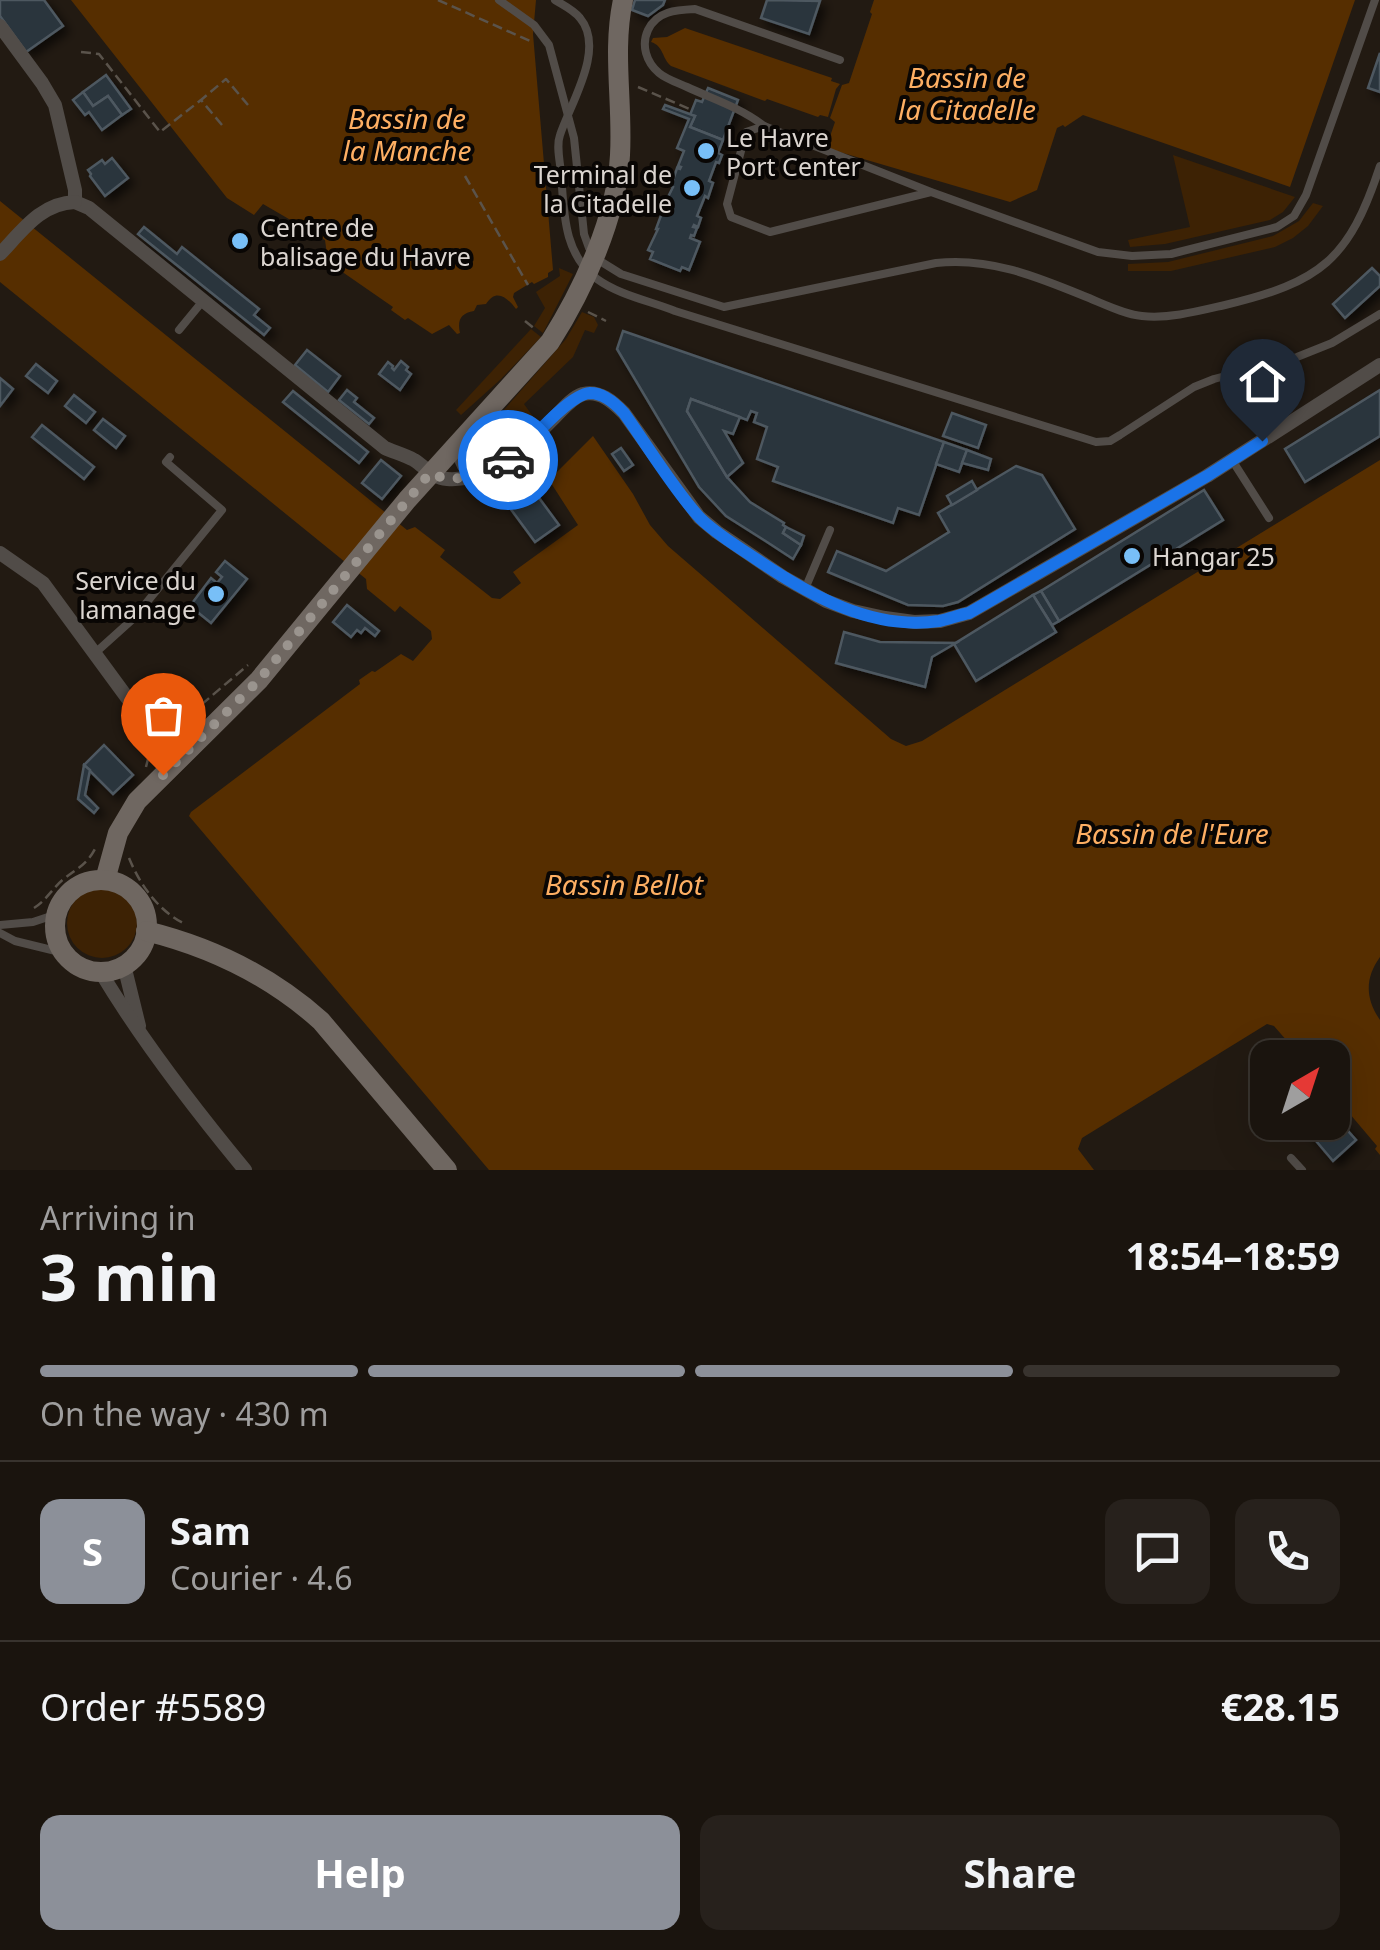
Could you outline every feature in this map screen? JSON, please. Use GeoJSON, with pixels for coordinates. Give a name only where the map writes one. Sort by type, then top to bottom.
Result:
{"type":"FeatureCollection","features":[{"type":"Feature","properties":{"kind":"main road"},"geometry":{"type":"LineString","coordinates":[[105,880],[118,832],[129,812],[259,680],[430,473],[550,342],[566,317],[611,206],[620,154],[618,54],[624,0]]}},
{"type":"Feature","properties":{"kind":"main road"},"geometry":{"type":"LineString","coordinates":[[105,880],[120,884],[141,903],[146,932],[139,951],[124,965],[100,972],[80,966],[64,953],[56,934],[56,914],[61,902],[80,885],[105,880]]}},
{"type":"Feature","properties":{"kind":"main road"},"geometry":{"type":"LineString","coordinates":[[146,932],[234,962],[304,1006],[447,1170]]}},
{"type":"Feature","properties":{"kind":"street"},"geometry":{"type":"LineString","coordinates":[[0,26],[55,105],[76,202]]}},
{"type":"Feature","properties":{"kind":"street"},"geometry":{"type":"LineString","coordinates":[[0,254],[50,206],[76,202],[89,208],[385,448],[449,480],[486,473],[516,455],[574,398],[588,393],[600,395],[624,413],[700,517],[717,532],[826,601],[853,611],[914,622],[969,613],[1232,460],[1380,365]]}},
{"type":"Feature","properties":{"kind":"street"},"geometry":{"type":"LineString","coordinates":[[478,421],[503,425],[529,442]]}},
{"type":"Feature","properties":{"kind":"street"},"geometry":{"type":"LineString","coordinates":[[455,446],[464,466],[477,474]]}},
{"type":"Feature","properties":{"kind":"street"},"geometry":{"type":"LineString","coordinates":[[0,553],[43,584],[142,718],[179,759]]}},
{"type":"Feature","properties":{"kind":"street"},"geometry":{"type":"LineString","coordinates":[[124,965],[140,1032]]}},
{"type":"Feature","properties":{"kind":"street"},"geometry":{"type":"LineString","coordinates":[[100,972],[119,1004],[245,1170]]}},
{"type":"Feature","properties":{"kind":"lane"},"geometry":{"type":"LineString","coordinates":[[499,0],[534,25],[549,46],[574,138],[580,208],[589,248],[600,261],[621,274],[724,307],[963,260],[1008,268],[1141,316],[1197,312],[1290,286],[1320,268],[1356,228],[1380,166]]}},
{"type":"Feature","properties":{"kind":"lane"},"geometry":{"type":"LineString","coordinates":[[555,0],[580,18],[587,31],[589,51],[584,76],[558,138],[565,224],[580,263],[611,288],[1096,442],[1110,440],[1194,387],[1332,344],[1380,309]]}},
{"type":"Feature","properties":{"kind":"lane"},"geometry":{"type":"LineString","coordinates":[[840,60],[695,9],[659,16],[645,37],[649,62],[660,75],[750,114],[764,126],[1098,252],[1132,256],[1170,254],[1278,227],[1294,216],[1306,195],[1375,0]]}},
{"type":"Feature","properties":{"kind":"lane"},"geometry":{"type":"LineString","coordinates":[[764,126],[746,132],[727,204],[731,217],[770,232],[931,192]]}},
{"type":"Feature","properties":{"kind":"lane"},"geometry":{"type":"LineString","coordinates":[[179,330],[202,302]]}},
{"type":"Feature","properties":{"kind":"lane"},"geometry":{"type":"LineString","coordinates":[[94,654],[134,618],[222,510],[166,462],[170,457]]}},
{"type":"Feature","properties":{"kind":"lane"},"geometry":{"type":"LineString","coordinates":[[1232,460],[1269,518]]}},
{"type":"Feature","properties":{"kind":"lane"},"geometry":{"type":"LineString","coordinates":[[805,589],[830,530]]}},
{"type":"Feature","properties":{"kind":"lane"},"geometry":{"type":"LineString","coordinates":[[0,925],[33,922],[56,914]]}},
{"type":"Feature","properties":{"kind":"lane"},"geometry":{"type":"LineString","coordinates":[[0,933],[15,941],[64,953]]}},
{"type":"Feature","properties":{"kind":"lane"},"geometry":{"type":"LineString","coordinates":[[1292,1158],[1302,1170]]}},
{"type":"Feature","properties":{"kind":"path"},"geometry":{"type":"LineString","coordinates":[[438,0],[538,44]]}},
{"type":"Feature","properties":{"kind":"path"},"geometry":{"type":"LineString","coordinates":[[81,52],[99,54],[160,132],[226,79],[248,106]]}},
{"type":"Feature","properties":{"kind":"path"},"geometry":{"type":"LineString","coordinates":[[624,81],[692,110]]}},
{"type":"Feature","properties":{"kind":"path"},"geometry":{"type":"LineString","coordinates":[[201,100],[222,125]]}},
{"type":"Feature","properties":{"kind":"path"},"geometry":{"type":"LineString","coordinates":[[464,176],[528,285]]}},
{"type":"Feature","properties":{"kind":"path"},"geometry":{"type":"LineString","coordinates":[[594,314],[606,320]]}},
{"type":"Feature","properties":{"kind":"path"},"geometry":{"type":"LineString","coordinates":[[526,321],[532,327]]}},
{"type":"Feature","properties":{"kind":"path"},"geometry":{"type":"LineString","coordinates":[[148,702],[164,713],[188,716],[246,665],[256,662]]}},
{"type":"Feature","properties":{"kind":"path"},"geometry":{"type":"LineString","coordinates":[[136,732],[149,755],[144,770]]}},
{"type":"Feature","properties":{"kind":"path"},"geometry":{"type":"LineString","coordinates":[[29,912],[44,902],[64,878],[88,862],[97,844]]}},
{"type":"Feature","properties":{"kind":"shaded area"},"geometry":{"type":"Polygon","coordinates":[[[1173,155],[1295,197],[1270,220],[1165,244],[1130,247],[1128,240],[1190,227],[1173,155]]]}},
{"type":"Feature","properties":{"kind":"shaded area"},"geometry":{"type":"Polygon","coordinates":[[[1313,203],[1323,206],[1308,226],[1275,247],[1171,271],[1128,271],[1128,264],[1168,262],[1273,236],[1299,221],[1313,203]]]}},
{"type":"Feature","properties":{"kind":"shaded area"},"geometry":{"type":"Polygon","coordinates":[[[559,268],[573,274],[543,333],[534,326],[545,308],[536,292],[560,276],[559,268]]]}},
{"type":"Feature","properties":{"kind":"shaded area"},"geometry":{"type":"Polygon","coordinates":[[[582,312],[594,317],[598,325],[594,333],[585,330],[573,357],[524,404],[534,418],[523,429],[496,419],[566,339],[582,312]]]}},
{"type":"Feature","properties":{"kind":"shaded area"},"geometry":{"type":"Polygon","coordinates":[[[531,329],[541,337],[461,415],[456,410],[531,329]]]}},
{"type":"Feature","properties":{"kind":"shaded area"},"geometry":{"type":"Polygon","coordinates":[[[102,888],[127,898],[137,923],[127,948],[102,958],[77,948],[67,923],[77,898],[102,888]]]}},
{"type":"Feature","properties":{"kind":"water","name":"Bassin de la Manche"},"geometry":{"type":"Polygon","coordinates":[[[71,0],[536,0],[533,34],[553,270],[548,277],[514,293],[516,309],[498,295],[477,305],[461,318],[460,333],[449,325],[432,334],[408,318],[405,320],[391,310],[393,307],[328,262],[325,240],[263,204],[254,215],[227,198],[71,0]]]}},
{"type":"Feature","properties":{"kind":"water","name":"Bassin de la Citadelle"},"geometry":{"type":"Polygon","coordinates":[[[874,0],[1355,0],[1290,187],[1083,115],[1057,128],[1037,190],[1010,202],[826,148],[835,122],[830,118],[842,85],[849,83],[874,0]]]}},
{"type":"Feature","properties":{"kind":"water"},"geometry":{"type":"Polygon","coordinates":[[[685,28],[832,78],[840,84],[828,117],[765,101],[671,66],[651,42],[685,28]]]}},
{"type":"Feature","properties":{"kind":"water","name":"Bassin Bellot"},"geometry":{"type":"Polygon","coordinates":[[[0,201],[407,530],[415,527],[445,550],[440,557],[492,598],[500,599],[521,583],[513,572],[578,525],[549,480],[593,436],[650,525],[668,546],[891,739],[906,746],[922,741],[1380,460],[1380,957],[1369,988],[1380,1020],[1380,1155],[1350,1114],[1350,1040],[1286,1040],[1267,1024],[1082,1138],[1078,1149],[1094,1170],[489,1170],[189,816],[372,671],[401,654],[413,661],[432,639],[431,631],[400,606],[395,612],[367,589],[366,579],[0,282],[0,201]]]}},
{"type":"Feature","properties":{"kind":"building"},"geometry":{"type":"Polygon","coordinates":[[[0,0],[44,0],[63,26],[26,52],[0,16],[0,0]]]}},
{"type":"Feature","properties":{"kind":"building"},"geometry":{"type":"Polygon","coordinates":[[[635,0],[665,0],[648,16],[632,10],[635,0]]]}},
{"type":"Feature","properties":{"kind":"building"},"geometry":{"type":"Polygon","coordinates":[[[767,0],[820,1],[809,34],[761,18],[767,0]]]}},
{"type":"Feature","properties":{"kind":"building"},"geometry":{"type":"Polygon","coordinates":[[[1380,53],[1380,92],[1368,88],[1380,53]]]}},
{"type":"Feature","properties":{"kind":"building"},"geometry":{"type":"Polygon","coordinates":[[[106,75],[131,109],[122,115],[108,96],[93,106],[83,92],[106,75]]]}},
{"type":"Feature","properties":{"kind":"building"},"geometry":{"type":"Polygon","coordinates":[[[708,88],[738,100],[723,140],[690,127],[696,100],[702,102],[708,88]]]}},
{"type":"Feature","properties":{"kind":"building"},"geometry":{"type":"Polygon","coordinates":[[[83,92],[93,106],[108,96],[122,115],[102,130],[89,112],[85,115],[73,100],[83,92]]]}},
{"type":"Feature","properties":{"kind":"building","name":"Terminal de la Citadelle"},"geometry":{"type":"Polygon","coordinates":[[[665,105],[695,116],[690,127],[723,140],[718,153],[722,155],[709,181],[713,183],[708,198],[705,196],[697,216],[701,218],[698,227],[694,225],[697,228],[690,238],[700,242],[689,270],[682,267],[680,271],[650,259],[653,252],[648,250],[665,211],[663,207],[677,168],[681,167],[678,166],[684,151],[677,148],[689,119],[663,109],[665,105]]]}},
{"type":"Feature","properties":{"kind":"building"},"geometry":{"type":"Polygon","coordinates":[[[112,158],[128,178],[105,196],[88,170],[112,158]]]}},
{"type":"Feature","properties":{"kind":"building"},"geometry":{"type":"Polygon","coordinates":[[[144,227],[177,254],[182,247],[259,309],[254,315],[270,328],[264,335],[138,234],[144,227]]]}},
{"type":"Feature","properties":{"kind":"building"},"geometry":{"type":"Polygon","coordinates":[[[1372,268],[1380,276],[1380,286],[1345,318],[1333,304],[1372,268]]]}},
{"type":"Feature","properties":{"kind":"building"},"geometry":{"type":"Polygon","coordinates":[[[623,331],[944,442],[919,515],[898,508],[893,523],[773,481],[778,467],[757,459],[767,427],[754,422],[757,413],[751,411],[747,420],[691,399],[687,411],[727,477],[750,502],[784,523],[783,533],[801,545],[793,559],[726,516],[699,487],[617,349],[623,331]]]}},
{"type":"Feature","properties":{"kind":"building"},"geometry":{"type":"Polygon","coordinates":[[[307,350],[340,376],[328,392],[295,365],[307,350]]]}},
{"type":"Feature","properties":{"kind":"building"},"geometry":{"type":"Polygon","coordinates":[[[401,361],[411,374],[400,390],[379,374],[388,362],[394,370],[401,361]]]}},
{"type":"Feature","properties":{"kind":"building"},"geometry":{"type":"Polygon","coordinates":[[[36,364],[57,381],[48,393],[26,376],[36,364]]]}},
{"type":"Feature","properties":{"kind":"building"},"geometry":{"type":"Polygon","coordinates":[[[0,378],[13,389],[0,406],[0,378]]]}},
{"type":"Feature","properties":{"kind":"building"},"geometry":{"type":"Polygon","coordinates":[[[347,390],[357,398],[354,402],[374,418],[369,424],[339,400],[347,390]]]}},
{"type":"Feature","properties":{"kind":"building"},"geometry":{"type":"Polygon","coordinates":[[[1380,390],[1380,436],[1305,482],[1285,449],[1380,390]]]}},
{"type":"Feature","properties":{"kind":"building"},"geometry":{"type":"Polygon","coordinates":[[[293,391],[368,452],[359,463],[283,402],[293,391]]]}},
{"type":"Feature","properties":{"kind":"building"},"geometry":{"type":"Polygon","coordinates":[[[74,395],[95,412],[86,423],[65,406],[74,395]]]}},
{"type":"Feature","properties":{"kind":"building"},"geometry":{"type":"Polygon","coordinates":[[[691,399],[740,417],[733,434],[724,431],[743,463],[727,477],[687,411],[691,399]]]}},
{"type":"Feature","properties":{"kind":"building"},"geometry":{"type":"Polygon","coordinates":[[[952,413],[986,425],[978,448],[943,436],[952,413]]]}},
{"type":"Feature","properties":{"kind":"building"},"geometry":{"type":"Polygon","coordinates":[[[103,419],[125,436],[116,448],[94,430],[103,419]]]}},
{"type":"Feature","properties":{"kind":"building"},"geometry":{"type":"Polygon","coordinates":[[[42,425],[94,467],[84,479],[32,437],[42,425]]]}},
{"type":"Feature","properties":{"kind":"building"},"geometry":{"type":"Polygon","coordinates":[[[944,442],[967,450],[959,472],[936,464],[944,442]]]}},
{"type":"Feature","properties":{"kind":"building"},"geometry":{"type":"Polygon","coordinates":[[[621,448],[633,465],[624,471],[612,454],[621,448]]]}},
{"type":"Feature","properties":{"kind":"building"},"geometry":{"type":"Polygon","coordinates":[[[967,450],[991,459],[988,470],[962,463],[967,450]]]}},
{"type":"Feature","properties":{"kind":"building"},"geometry":{"type":"Polygon","coordinates":[[[381,460],[401,476],[382,499],[362,483],[381,460]]]}},
{"type":"Feature","properties":{"kind":"building"},"geometry":{"type":"Polygon","coordinates":[[[1016,466],[1042,475],[1075,529],[958,602],[943,606],[908,605],[828,572],[837,551],[886,571],[949,532],[938,513],[1016,466]]]}},
{"type":"Feature","properties":{"kind":"building"},"geometry":{"type":"Polygon","coordinates":[[[972,481],[977,490],[952,505],[947,496],[972,481]]]}},
{"type":"Feature","properties":{"kind":"building"},"geometry":{"type":"Polygon","coordinates":[[[531,487],[559,525],[535,542],[507,504],[531,487]]]}},
{"type":"Feature","properties":{"kind":"building","name":"Hangar 25"},"geometry":{"type":"Polygon","coordinates":[[[1204,490],[1223,520],[1059,621],[1041,591],[1204,490]]]}},
{"type":"Feature","properties":{"kind":"building"},"geometry":{"type":"Polygon","coordinates":[[[786,527],[804,536],[801,545],[783,533],[786,527]]]}},
{"type":"Feature","properties":{"kind":"building","name":"Service du lamanage"},"geometry":{"type":"Polygon","coordinates":[[[225,561],[247,579],[211,623],[190,606],[211,578],[217,583],[222,577],[216,572],[225,561]]]}},
{"type":"Feature","properties":{"kind":"building"},"geometry":{"type":"Polygon","coordinates":[[[1041,591],[1059,621],[1052,625],[1033,595],[1041,591]]]}},
{"type":"Feature","properties":{"kind":"building"},"geometry":{"type":"Polygon","coordinates":[[[1033,595],[1056,632],[976,681],[954,644],[1033,595]]]}},
{"type":"Feature","properties":{"kind":"building"},"geometry":{"type":"Polygon","coordinates":[[[347,605],[379,631],[375,636],[365,628],[351,637],[333,622],[347,605]]]}},
{"type":"Feature","properties":{"kind":"building"},"geometry":{"type":"Polygon","coordinates":[[[844,632],[880,642],[956,643],[932,657],[925,687],[836,663],[844,632]]]}},
{"type":"Feature","properties":{"kind":"building"},"geometry":{"type":"Polygon","coordinates":[[[104,745],[133,775],[113,794],[84,765],[104,745]]]}},
{"type":"Feature","properties":{"kind":"building"},"geometry":{"type":"Polygon","coordinates":[[[84,765],[90,770],[85,795],[98,808],[94,813],[78,799],[84,765]]]}},
{"type":"Feature","properties":{"kind":"building"},"geometry":{"type":"Polygon","coordinates":[[[1350,1133],[1356,1140],[1333,1161],[1315,1140],[1350,1140],[1350,1133]]]}},
{"type":"Feature","properties":{"kind":"way so far"},"geometry":{"type":"LineString","coordinates":[[163,775],[259,680],[430,473],[449,480],[486,473],[508,460]]}},
{"type":"Feature","properties":{"kind":"place","name":"Le Havre Port Center"},"geometry":{"type":"Point","coordinates":[706,151]}},
{"type":"Feature","properties":{"kind":"place","name":"Terminal de la Citadelle"},"geometry":{"type":"Point","coordinates":[692,188]}},
{"type":"Feature","properties":{"kind":"place","name":"Centre de balisage du Havre"},"geometry":{"type":"Point","coordinates":[240,241]}},
{"type":"Feature","properties":{"kind":"place","name":"Hangar 25"},"geometry":{"type":"Point","coordinates":[1132,556]}},
{"type":"Feature","properties":{"kind":"place","name":"Service du lamanage"},"geometry":{"type":"Point","coordinates":[216,594]}},
{"type":"Feature","properties":{"kind":"route"},"geometry":{"type":"LineString","coordinates":[[508,460],[574,398],[588,393],[600,395],[624,413],[700,517],[717,532],[826,601],[853,611],[914,622],[969,613],[1262,441]]}},
{"type":"Feature","properties":{"kind":"water label","name":"Bassin de l'Eure"},"geometry":{"type":"Point","coordinates":[1172,833]}}]}
